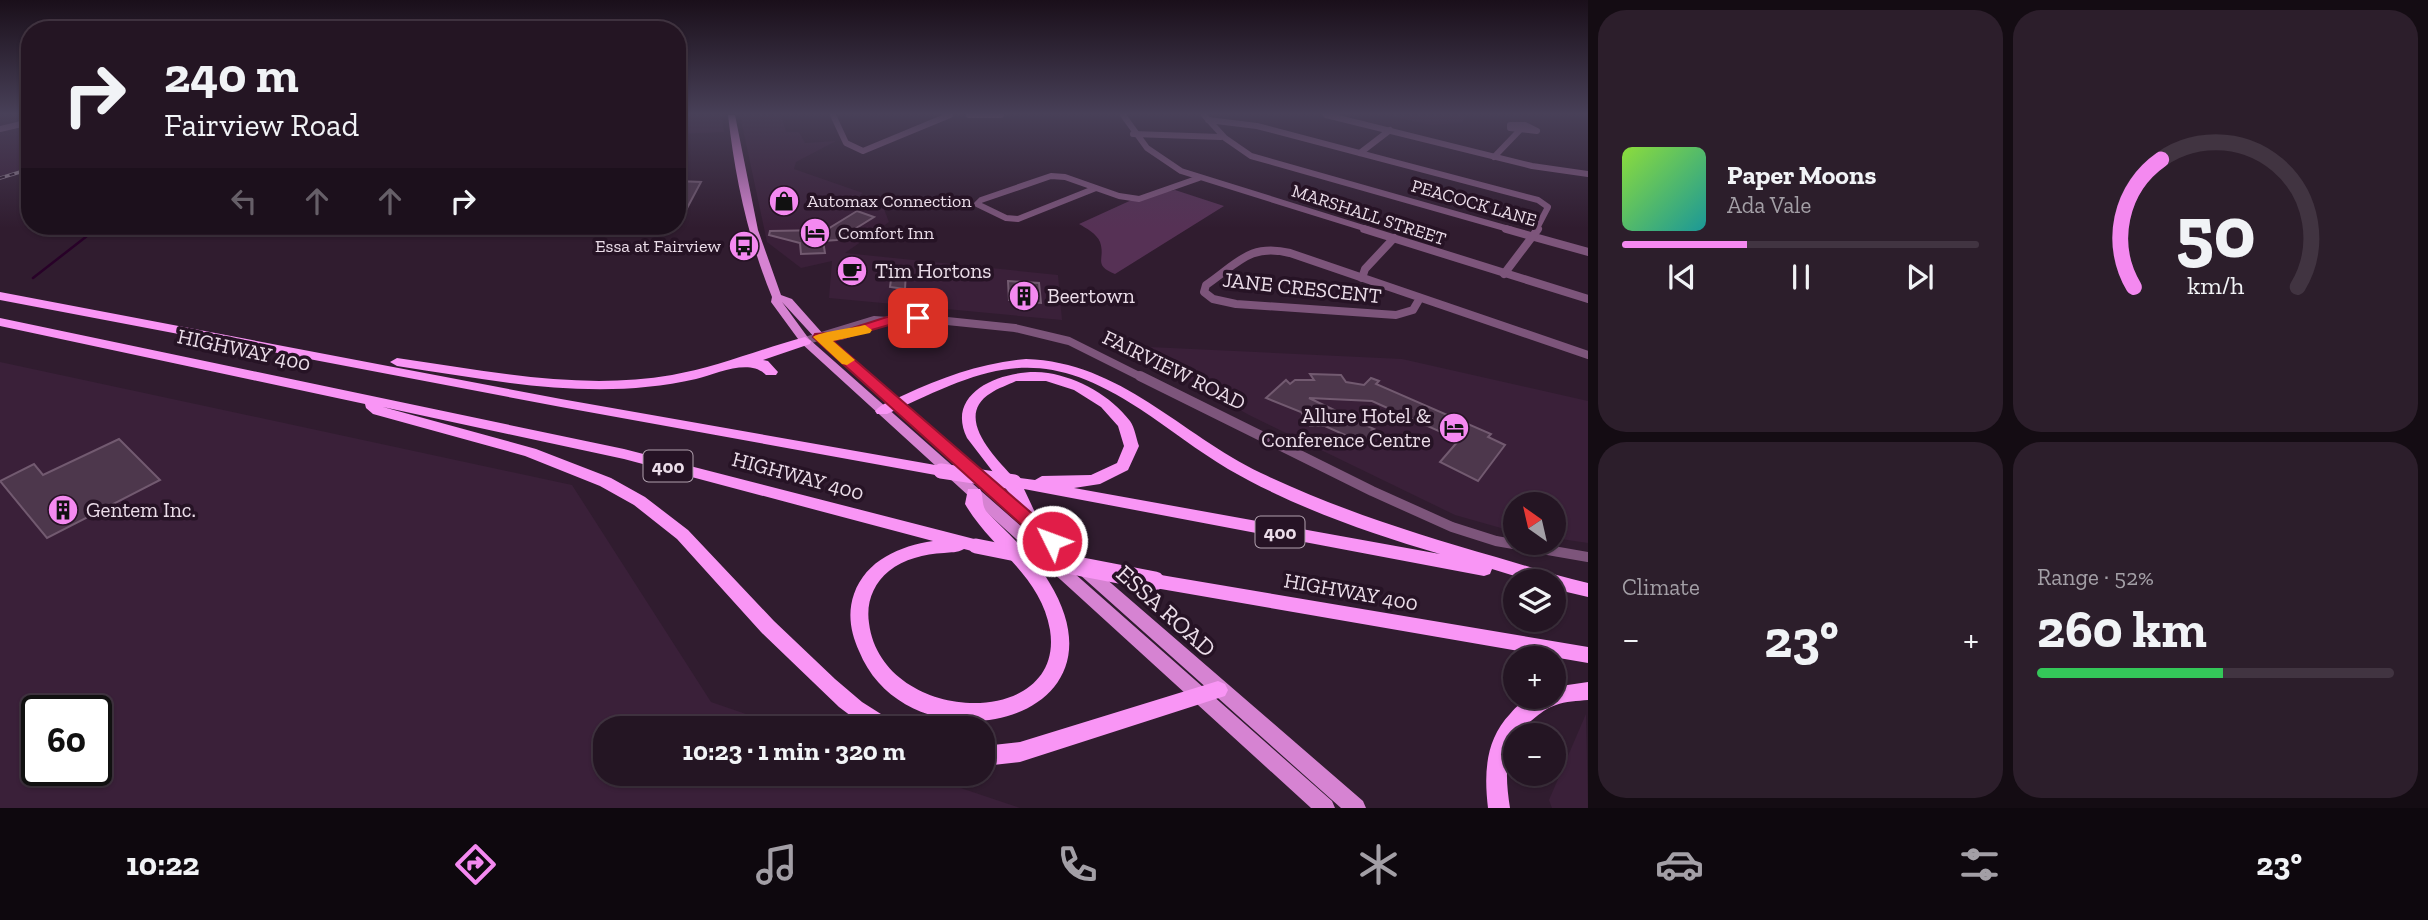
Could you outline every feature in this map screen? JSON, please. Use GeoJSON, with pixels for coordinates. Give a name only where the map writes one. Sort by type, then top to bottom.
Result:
{"type":"FeatureCollection","features":[{"type":"Feature","properties":{"kind":"highway","name":"HIGHWAY 400"},"geometry":{"type":"LineString","coordinates":[[0,296],[561,403],[1014,482],[1503,573]]}},
{"type":"Feature","properties":{"kind":"highway","name":"HIGHWAY 400"},"geometry":{"type":"LineString","coordinates":[[0,322],[624,454],[976,546],[1155,581],[1588,655]]}},
{"type":"Feature","properties":{"kind":"highway"},"geometry":{"type":"LineString","coordinates":[[710,373],[805,341]]}},
{"type":"Feature","properties":{"kind":"highway"},"geometry":{"type":"LineString","coordinates":[[278,347],[558,384],[622,386],[755,364],[763,365],[771,372]]}},
{"type":"Feature","properties":{"kind":"highway"},"geometry":{"type":"LineString","coordinates":[[890,407],[976,370],[1002,363],[1049,364],[1079,371],[1117,390],[1235,466],[1327,509],[1398,535],[1510,569]]}},
{"type":"Feature","properties":{"kind":"highway"},"geometry":{"type":"LineString","coordinates":[[1014,482],[1094,480],[1118,469],[1128,457],[1131,447],[1128,426],[1115,409],[1099,396],[1053,379],[1006,380],[992,385],[978,396],[971,406],[968,425],[979,444],[1021,497],[1032,523]]}},
{"type":"Feature","properties":{"kind":"highway"},"geometry":{"type":"LineString","coordinates":[[358,397],[378,411],[575,468],[647,508],[669,522],[706,558],[760,620],[864,716]]}},
{"type":"Feature","properties":{"kind":"highway"},"geometry":{"type":"LineString","coordinates":[[974,493],[973,504],[980,515],[1043,587],[1058,621],[1060,654],[1047,680],[1030,696],[1008,709],[974,713],[935,707],[906,693],[888,680],[873,664],[865,647],[859,621],[860,601],[866,586],[880,568],[899,556],[930,547],[976,546]]}},
{"type":"Feature","properties":{"kind":"highway","name":"HIGHWAY 400"},"geometry":{"type":"LineString","coordinates":[[1566,585],[1588,590]]}},
{"type":"Feature","properties":{"kind":"highway"},"geometry":{"type":"LineString","coordinates":[[1566,694],[1588,691]]}},
{"type":"Feature","properties":{"kind":"highway"},"geometry":{"type":"LineString","coordinates":[[995,755],[1020,752],[1209,692]]}},
{"type":"Feature","properties":{"kind":"highway"},"geometry":{"type":"LineString","coordinates":[[1499,808],[1497,752],[1508,729],[1527,709]]}},
{"type":"Feature","properties":{"kind":"main road","name":"ESSA ROAD"},"geometry":{"type":"LineString","coordinates":[[738,153],[752,230],[762,264],[777,297],[776,302],[805,341],[868,399],[890,407],[1032,523],[1209,692],[1325,808]]}},
{"type":"Feature","properties":{"kind":"main road","name":"ESSA ROAD"},"geometry":{"type":"LineString","coordinates":[[777,297],[788,301],[974,493],[1209,692],[1356,808]]}},
{"type":"Feature","properties":{"kind":"street","name":"MARSHALL STREET"},"geometry":{"type":"LineString","coordinates":[[1151,153],[1162,162],[1199,178],[1588,299]]}},
{"type":"Feature","properties":{"kind":"street","name":"PEACOCK LANE"},"geometry":{"type":"LineString","coordinates":[[1243,153],[1588,252]]}},
{"type":"Feature","properties":{"kind":"street"},"geometry":{"type":"LineString","coordinates":[[1360,153],[1538,200],[1548,207],[1542,223],[1504,274]]}},
{"type":"Feature","properties":{"kind":"street"},"geometry":{"type":"LineString","coordinates":[[1477,153],[1566,173],[1588,174]]}},
{"type":"Feature","properties":{"kind":"street"},"geometry":{"type":"LineString","coordinates":[[1494,157],[1498,153]]}},
{"type":"Feature","properties":{"kind":"street"},"geometry":{"type":"LineString","coordinates":[[1096,188],[1018,219],[1006,218],[977,204],[981,200],[1051,176],[1065,177],[1139,199],[1199,178]]}},
{"type":"Feature","properties":{"kind":"street"},"geometry":{"type":"LineString","coordinates":[[1362,278],[1364,270],[1394,239]]}},
{"type":"Feature","properties":{"kind":"street","name":"JANE CRESCENT"},"geometry":{"type":"LineString","coordinates":[[1420,298],[1413,310],[1396,315],[1236,304],[1213,299],[1204,292],[1206,285],[1256,250],[1270,248],[1362,278],[1588,355]]}},
{"type":"Feature","properties":{"kind":"street","name":"FAIRVIEW ROAD"},"geometry":{"type":"LineString","coordinates":[[820,337],[841,336],[887,321],[918,318],[992,325],[1069,341],[1372,491],[1452,527],[1496,541],[1588,557]]}},
{"type":"Feature","properties":{"kind":"street"},"geometry":{"type":"LineString","coordinates":[[805,341],[820,337]]}},
{"type":"Feature","properties":{"kind":"shaded area"},"geometry":{"type":"Polygon","coordinates":[[[0,153],[21,153],[21,170],[0,176],[0,153]]]}},
{"type":"Feature","properties":{"kind":"shaded area"},"geometry":{"type":"Polygon","coordinates":[[[748,153],[814,153],[796,162],[794,169],[863,193],[854,199],[884,209],[889,222],[845,253],[1058,275],[1062,320],[829,298],[832,261],[801,268],[767,242],[748,153]]]}},
{"type":"Feature","properties":{"kind":"shaded area"},"geometry":{"type":"Polygon","coordinates":[[[1175,190],[1224,206],[1115,274],[1104,268],[1099,239],[1079,224],[1136,198],[1175,190]]]}},
{"type":"Feature","properties":{"kind":"shaded area"},"geometry":{"type":"Polygon","coordinates":[[[1128,346],[1402,359],[1588,401],[1588,543],[1566,540],[1566,492],[1503,492],[1503,529],[1455,515],[1249,415],[1128,346]]]}},
{"type":"Feature","properties":{"kind":"shaded area"},"geometry":{"type":"Polygon","coordinates":[[[0,362],[572,485],[711,702],[752,716],[593,716],[593,786],[955,786],[1020,808],[0,808],[0,362]]]}},
{"type":"Feature","properties":{"kind":"shaded area"},"geometry":{"type":"Polygon","coordinates":[[[1586,714],[1588,808],[1552,808],[1549,800],[1555,786],[1566,786],[1566,760],[1586,714]]]}},
{"type":"Feature","properties":{"kind":"building"},"geometry":{"type":"Polygon","coordinates":[[[686,181],[701,182],[686,210],[686,181]]]}},
{"type":"Feature","properties":{"kind":"building","name":"Comfort Inn"},"geometry":{"type":"Polygon","coordinates":[[[857,211],[874,217],[837,240],[823,241],[825,253],[801,254],[800,243],[769,235],[770,231],[826,230],[857,211]]]}},
{"type":"Feature","properties":{"kind":"building"},"geometry":{"type":"Polygon","coordinates":[[[906,271],[905,289],[890,287],[892,272],[906,271]]]}},
{"type":"Feature","properties":{"kind":"building","name":"Beertown"},"geometry":{"type":"Polygon","coordinates":[[[1008,281],[1039,283],[1041,303],[1009,300],[1008,281]]]}},
{"type":"Feature","properties":{"kind":"building","name":"Allure Hotel & Conference Centre"},"geometry":{"type":"Polygon","coordinates":[[[1310,374],[1341,375],[1346,382],[1364,385],[1371,378],[1379,381],[1376,384],[1491,434],[1488,437],[1505,445],[1478,481],[1440,462],[1459,440],[1372,401],[1309,398],[1374,429],[1372,430],[1376,432],[1365,444],[1325,426],[1310,426],[1301,412],[1266,398],[1286,380],[1290,384],[1295,380],[1314,380],[1310,374]]]}},
{"type":"Feature","properties":{"kind":"building","name":"Gentem Inc."},"geometry":{"type":"Polygon","coordinates":[[[119,439],[160,480],[47,538],[0,481],[34,464],[43,475],[119,439]]]}},
{"type":"Feature","properties":{"kind":"waterway"},"geometry":{"type":"LineString","coordinates":[[33,278],[88,235]]}},
{"type":"Feature","properties":{"kind":"railway"},"geometry":{"type":"LineString","coordinates":[[0,178],[21,172]]}},
{"type":"Feature","properties":{"kind":"slow traffic"},"geometry":{"type":"LineString","coordinates":[[847,360],[820,337],[841,336],[865,330]]}},
{"type":"Feature","properties":{"kind":"place","name":"Automax Connection"},"geometry":{"type":"Point","coordinates":[784,201]}},
{"type":"Feature","properties":{"kind":"place","name":"Comfort Inn"},"geometry":{"type":"Point","coordinates":[815,233]}},
{"type":"Feature","properties":{"kind":"place","name":"Essa at Fairview"},"geometry":{"type":"Point","coordinates":[744,246]}},
{"type":"Feature","properties":{"kind":"place","name":"Tim Hortons"},"geometry":{"type":"Point","coordinates":[852,271]}},
{"type":"Feature","properties":{"kind":"place","name":"Beertown"},"geometry":{"type":"Point","coordinates":[1024,296]}},
{"type":"Feature","properties":{"kind":"place","name":"Allure Hotel & Conference Centre"},"geometry":{"type":"Point","coordinates":[1454,428]}},
{"type":"Feature","properties":{"kind":"place","name":"Gentem Inc."},"geometry":{"type":"Point","coordinates":[63,510]}},
{"type":"Feature","properties":{"kind":"route"},"geometry":{"type":"LineString","coordinates":[[918,318],[887,321],[841,336],[820,337],[1052,541]]}}]}
